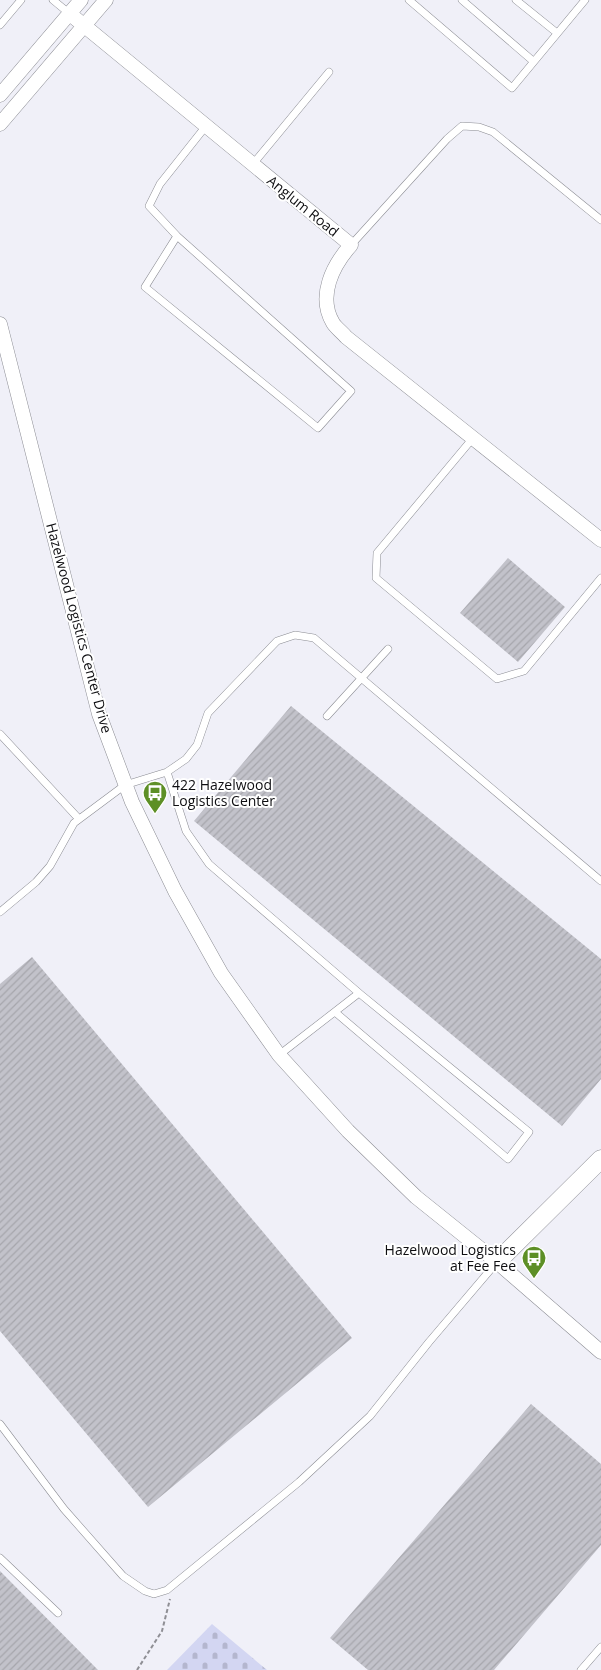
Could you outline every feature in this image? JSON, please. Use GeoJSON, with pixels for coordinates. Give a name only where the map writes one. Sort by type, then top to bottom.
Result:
{"type":"FeatureCollection","features":[{"type":"Feature","properties":{"kind":"street"},"geometry":{"type":"LineString","coordinates":[[0,95],[81,0]]}},
{"type":"Feature","properties":{"kind":"street"},"geometry":{"type":"LineString","coordinates":[[0,124],[106,0]]}},
{"type":"Feature","properties":{"kind":"street","name":"Anglum Road"},"geometry":{"type":"LineString","coordinates":[[70,14],[351,245],[342,254],[330,274],[327,290],[328,309],[333,323],[346,337],[601,540]]}},
{"type":"Feature","properties":{"kind":"street","name":"Hazelwood Logistics Center Drive"},"geometry":{"type":"LineString","coordinates":[[0,324],[99,714],[132,802],[174,891],[221,973],[279,1055],[348,1131],[416,1197],[496,1262],[601,1352]]}},
{"type":"Feature","properties":{"kind":"street"},"geometry":{"type":"LineString","coordinates":[[496,1262],[601,1159]]}},
{"type":"Feature","properties":{"kind":"lane"},"geometry":{"type":"LineString","coordinates":[[53,0],[70,14]]}},
{"type":"Feature","properties":{"kind":"lane"},"geometry":{"type":"LineString","coordinates":[[410,0],[512,88],[580,2]]}},
{"type":"Feature","properties":{"kind":"lane"},"geometry":{"type":"LineString","coordinates":[[462,0],[534,61]]}},
{"type":"Feature","properties":{"kind":"lane"},"geometry":{"type":"LineString","coordinates":[[516,0],[557,33]]}},
{"type":"Feature","properties":{"kind":"lane"},"geometry":{"type":"LineString","coordinates":[[0,25],[19,1]]}},
{"type":"Feature","properties":{"kind":"lane"},"geometry":{"type":"LineString","coordinates":[[253,164],[329,72]]}},
{"type":"Feature","properties":{"kind":"lane"},"geometry":{"type":"LineString","coordinates":[[177,236],[145,287],[318,428],[351,391],[177,236],[149,206],[160,184],[206,126]]}},
{"type":"Feature","properties":{"kind":"lane"},"geometry":{"type":"LineString","coordinates":[[351,245],[447,139],[462,126],[479,127],[492,132],[601,220]]}},
{"type":"Feature","properties":{"kind":"lane"},"geometry":{"type":"LineString","coordinates":[[473,438],[376,553],[376,578],[497,679],[524,671],[601,578]]}},
{"type":"Feature","properties":{"kind":"lane"},"geometry":{"type":"LineString","coordinates":[[0,912],[36,882],[50,866],[74,823],[126,784],[167,772],[186,759],[197,744],[208,712],[277,641],[294,635],[314,638],[601,881]]}},
{"type":"Feature","properties":{"kind":"lane"},"geometry":{"type":"LineString","coordinates":[[327,716],[388,649]]}},
{"type":"Feature","properties":{"kind":"lane"},"geometry":{"type":"LineString","coordinates":[[0,734],[79,819]]}},
{"type":"Feature","properties":{"kind":"lane"},"geometry":{"type":"LineString","coordinates":[[167,772],[186,831],[209,864],[359,993],[528,1132],[508,1159],[335,1012]]}},
{"type":"Feature","properties":{"kind":"lane"},"geometry":{"type":"LineString","coordinates":[[279,1055],[359,993]]}},
{"type":"Feature","properties":{"kind":"lane"},"geometry":{"type":"LineString","coordinates":[[0,1424],[64,1509],[123,1576],[145,1591],[154,1594],[167,1590],[299,1482],[370,1416],[496,1262]]}},
{"type":"Feature","properties":{"kind":"lane"},"geometry":{"type":"LineString","coordinates":[[0,1558],[58,1613]]}},
{"type":"Feature","properties":{"kind":"lane"},"geometry":{"type":"LineString","coordinates":[[581,1670],[601,1647]]}},
{"type":"Feature","properties":{"kind":"path"},"geometry":{"type":"LineString","coordinates":[[137,1670],[162,1631],[170,1601],[167,1590]]}},
{"type":"Feature","properties":{"kind":"green space"},"geometry":{"type":"Polygon","coordinates":[[[212,1624],[267,1670],[167,1670],[212,1624]]]}},
{"type":"Feature","properties":{"kind":"building"},"geometry":{"type":"Polygon","coordinates":[[[508,558],[565,607],[518,662],[460,613],[508,558]]]}},
{"type":"Feature","properties":{"kind":"building"},"geometry":{"type":"Polygon","coordinates":[[[291,706],[601,959],[601,1079],[562,1126],[194,821],[291,706]]]}},
{"type":"Feature","properties":{"kind":"building"},"geometry":{"type":"Polygon","coordinates":[[[32,957],[352,1338],[148,1507],[0,1331],[0,984],[32,957]]]}},
{"type":"Feature","properties":{"kind":"building"},"geometry":{"type":"Polygon","coordinates":[[[531,1404],[601,1464],[601,1545],[494,1670],[368,1670],[330,1638],[531,1404]]]}},
{"type":"Feature","properties":{"kind":"building"},"geometry":{"type":"Polygon","coordinates":[[[0,1571],[98,1670],[0,1670],[0,1571]]]}},
{"type":"Feature","properties":{"kind":"place","name":"422 Hazelwood Logistics Center"},"geometry":{"type":"Point","coordinates":[155,814]}},
{"type":"Feature","properties":{"kind":"place","name":"Hazelwood Logistics at Fee Fee"},"geometry":{"type":"Point","coordinates":[534,1279]}}]}
